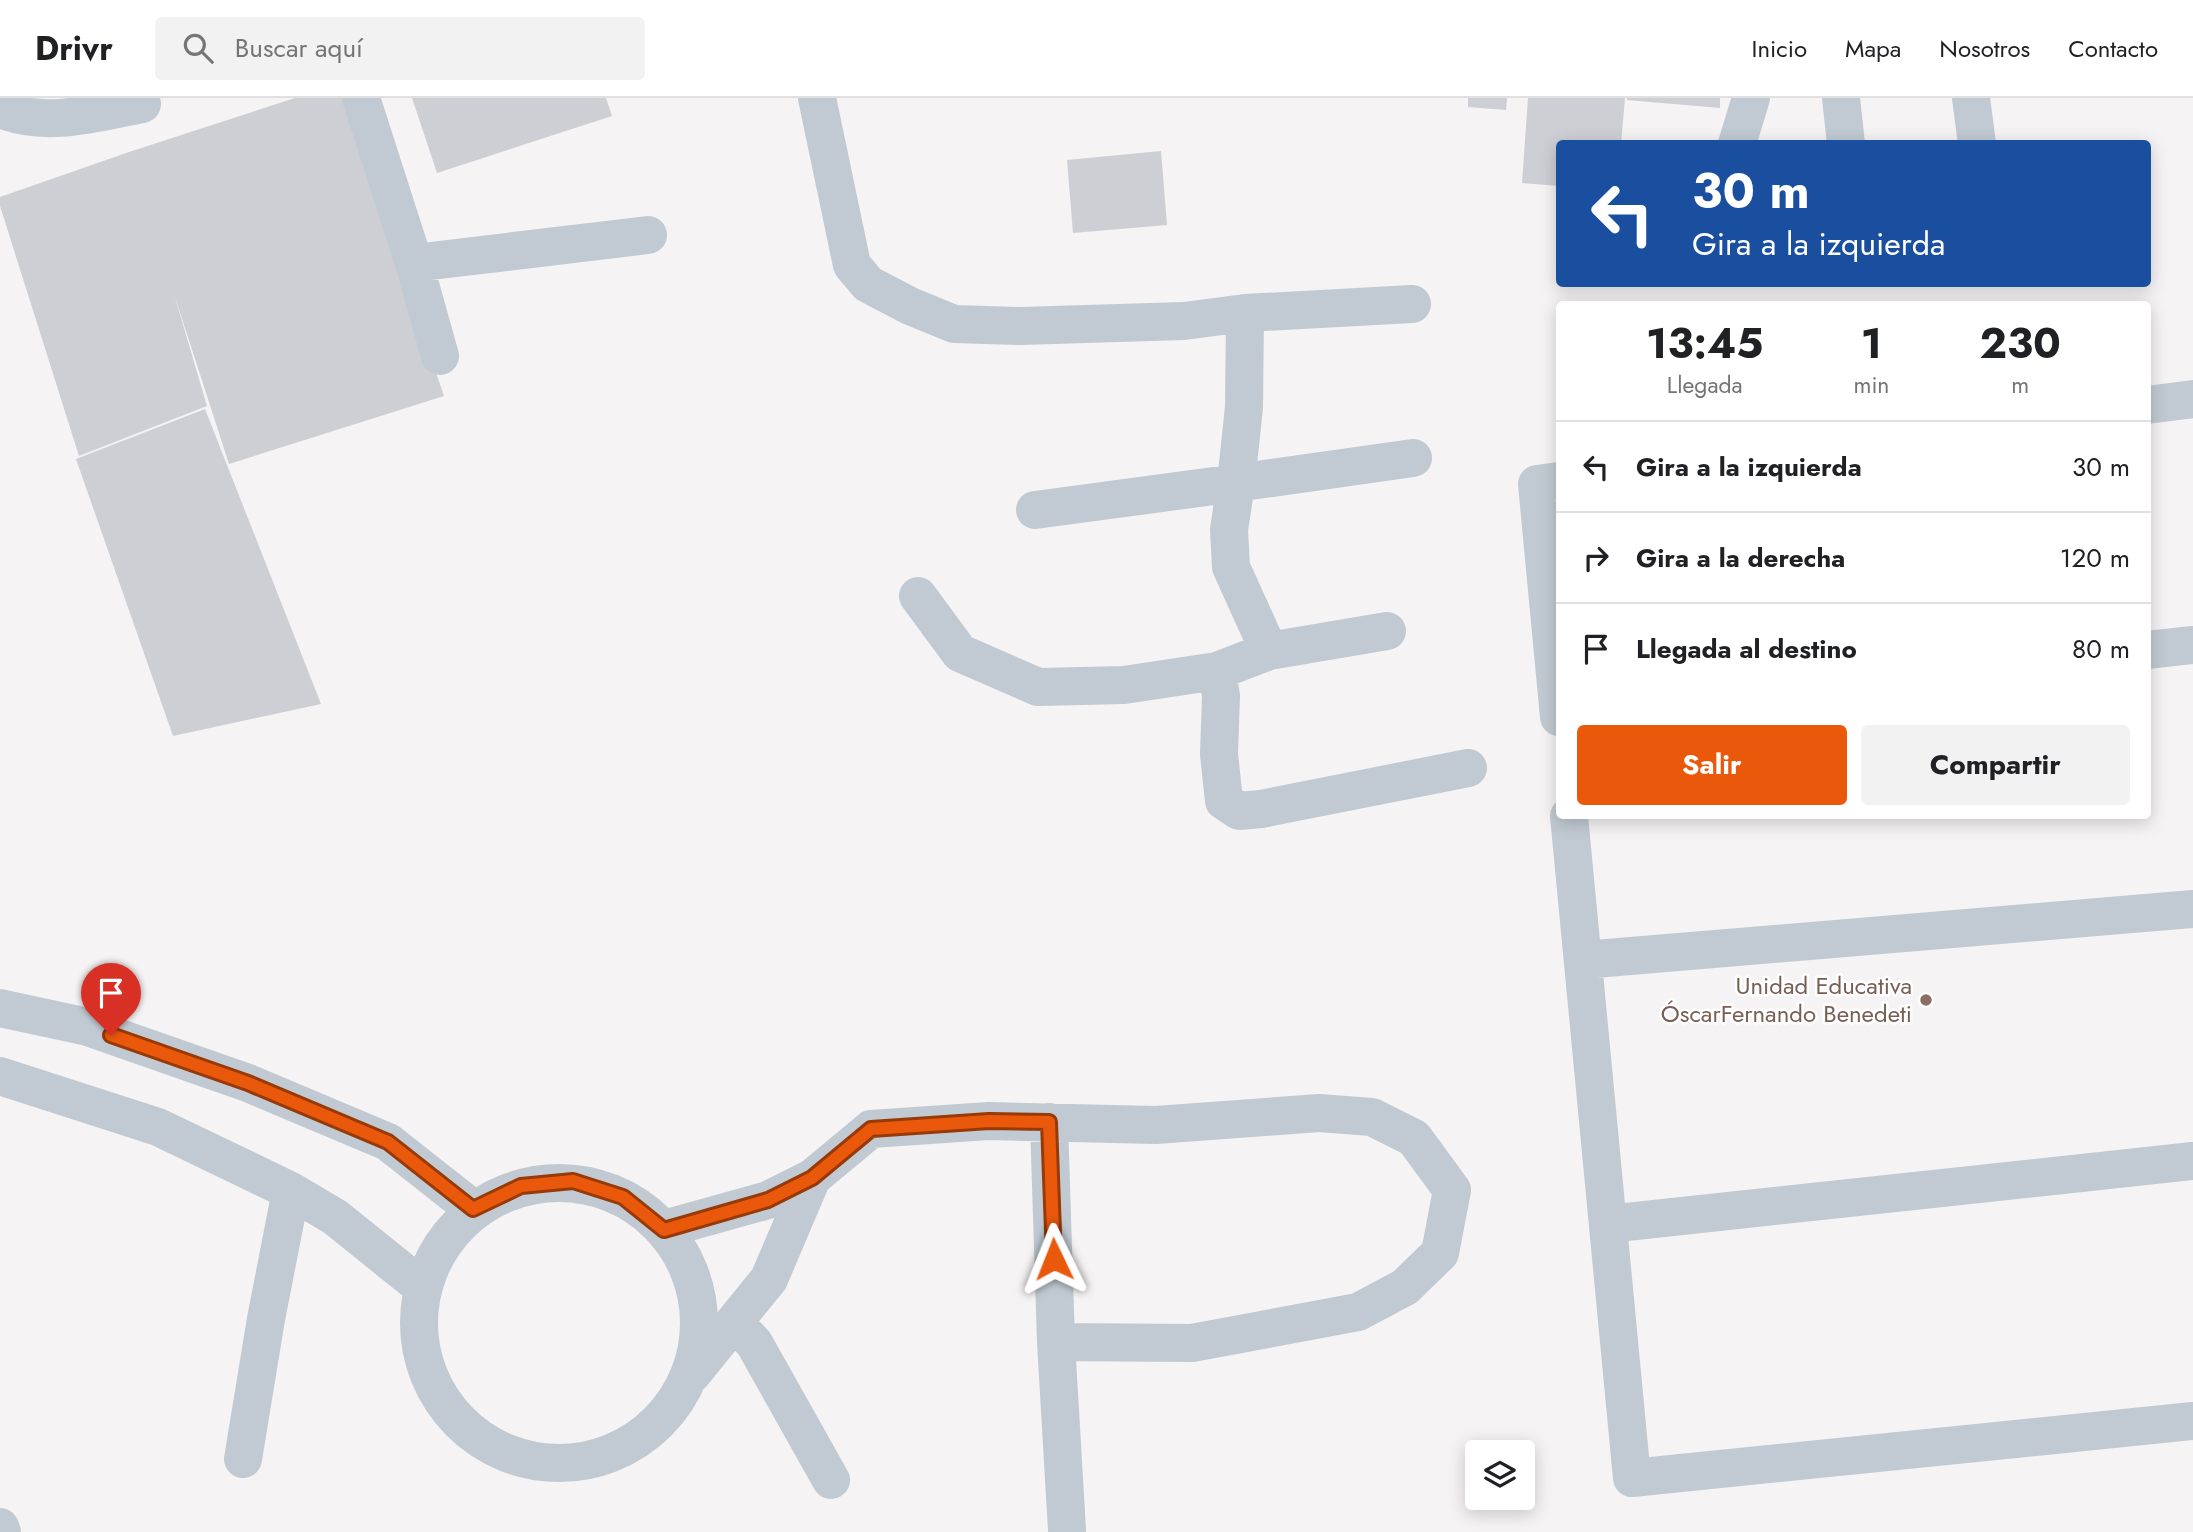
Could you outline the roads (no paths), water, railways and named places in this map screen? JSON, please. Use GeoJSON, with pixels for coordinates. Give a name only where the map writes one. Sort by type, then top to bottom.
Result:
{"type":"FeatureCollection","features":[{"type":"Feature","properties":{"kind":"street"},"geometry":{"type":"LineString","coordinates":[[361,98],[414,263],[440,356]]}},
{"type":"Feature","properties":{"kind":"street"},"geometry":{"type":"LineString","coordinates":[[1738,140],[1751,98]]}},
{"type":"Feature","properties":{"kind":"street"},"geometry":{"type":"LineString","coordinates":[[1840,98],[1845,140]]}},
{"type":"Feature","properties":{"kind":"street"},"geometry":{"type":"LineString","coordinates":[[1971,98],[1976,140]]}},
{"type":"Feature","properties":{"kind":"street"},"geometry":{"type":"LineString","coordinates":[[826,99],[852,265],[868,284],[909,306],[954,324],[1020,326],[1184,321],[1245,313],[1412,304]]}},
{"type":"Feature","properties":{"kind":"street"},"geometry":{"type":"LineString","coordinates":[[0,109],[13,115],[57,120],[142,104]]}},
{"type":"Feature","properties":{"kind":"street"},"geometry":{"type":"LineString","coordinates":[[414,263],[648,235]]}},
{"type":"Feature","properties":{"kind":"street"},"geometry":{"type":"LineString","coordinates":[[1245,313],[1244,407],[1230,530],[1231,567],[1269,650]]}},
{"type":"Feature","properties":{"kind":"street"},"geometry":{"type":"LineString","coordinates":[[2151,404],[2193,399]]}},
{"type":"Feature","properties":{"kind":"street"},"geometry":{"type":"LineString","coordinates":[[1035,510],[1413,458]]}},
{"type":"Feature","properties":{"kind":"street"},"geometry":{"type":"LineString","coordinates":[[1556,481],[1537,484],[1556,684]]}},
{"type":"Feature","properties":{"kind":"street"},"geometry":{"type":"LineString","coordinates":[[918,596],[960,653],[1038,687],[1124,685],[1217,671],[1269,650],[1387,631]]}},
{"type":"Feature","properties":{"kind":"street"},"geometry":{"type":"LineString","coordinates":[[2151,650],[2193,645]]}},
{"type":"Feature","properties":{"kind":"street"},"geometry":{"type":"LineString","coordinates":[[1217,671],[1221,695],[1219,754],[1224,801],[1239,811],[1468,768]]}},
{"type":"Feature","properties":{"kind":"street"},"geometry":{"type":"LineString","coordinates":[[1569,819],[1632,1478],[2193,1421]]}},
{"type":"Feature","properties":{"kind":"street"},"geometry":{"type":"LineString","coordinates":[[1583,960],[2193,909]]}},
{"type":"Feature","properties":{"kind":"street"},"geometry":{"type":"LineString","coordinates":[[0,1008],[88,1027],[248,1083],[388,1142],[473,1209]]}},
{"type":"Feature","properties":{"kind":"street"},"geometry":{"type":"LineString","coordinates":[[0,1076],[158,1127],[291,1191],[335,1217],[422,1287]]}},
{"type":"Feature","properties":{"kind":"street"},"geometry":{"type":"LineString","coordinates":[[664,1230],[768,1200],[812,1178],[871,1129],[989,1121],[1156,1125],[1318,1113],[1372,1117],[1414,1138],[1452,1190],[1440,1253],[1405,1287],[1358,1312],[1192,1343],[1056,1342]]}},
{"type":"Feature","properties":{"kind":"street"},"geometry":{"type":"LineString","coordinates":[[1049,1122],[1056,1342],[1067,1530]]}},
{"type":"Feature","properties":{"kind":"street"},"geometry":{"type":"LineString","coordinates":[[1608,1224],[2193,1161]]}},
{"type":"Feature","properties":{"kind":"street"},"geometry":{"type":"LineString","coordinates":[[688,1379],[699,1327],[691,1275],[664,1230],[623,1197],[573,1181],[521,1186],[473,1209],[422,1287],[418,1339],[434,1390],[466,1431],[512,1457],[564,1464],[615,1453],[658,1422],[688,1379],[769,1279],[812,1178]]}},
{"type":"Feature","properties":{"kind":"street"},"geometry":{"type":"LineString","coordinates":[[243,1459],[291,1191]]}},
{"type":"Feature","properties":{"kind":"street"},"geometry":{"type":"LineString","coordinates":[[735,1323],[754,1343],[831,1480]]}},
{"type":"Feature","properties":{"kind":"place","name":"Unidad Educativa ÓscarFernando Benedeti"},"geometry":{"type":"Point","coordinates":[1926,1000]}}]}
